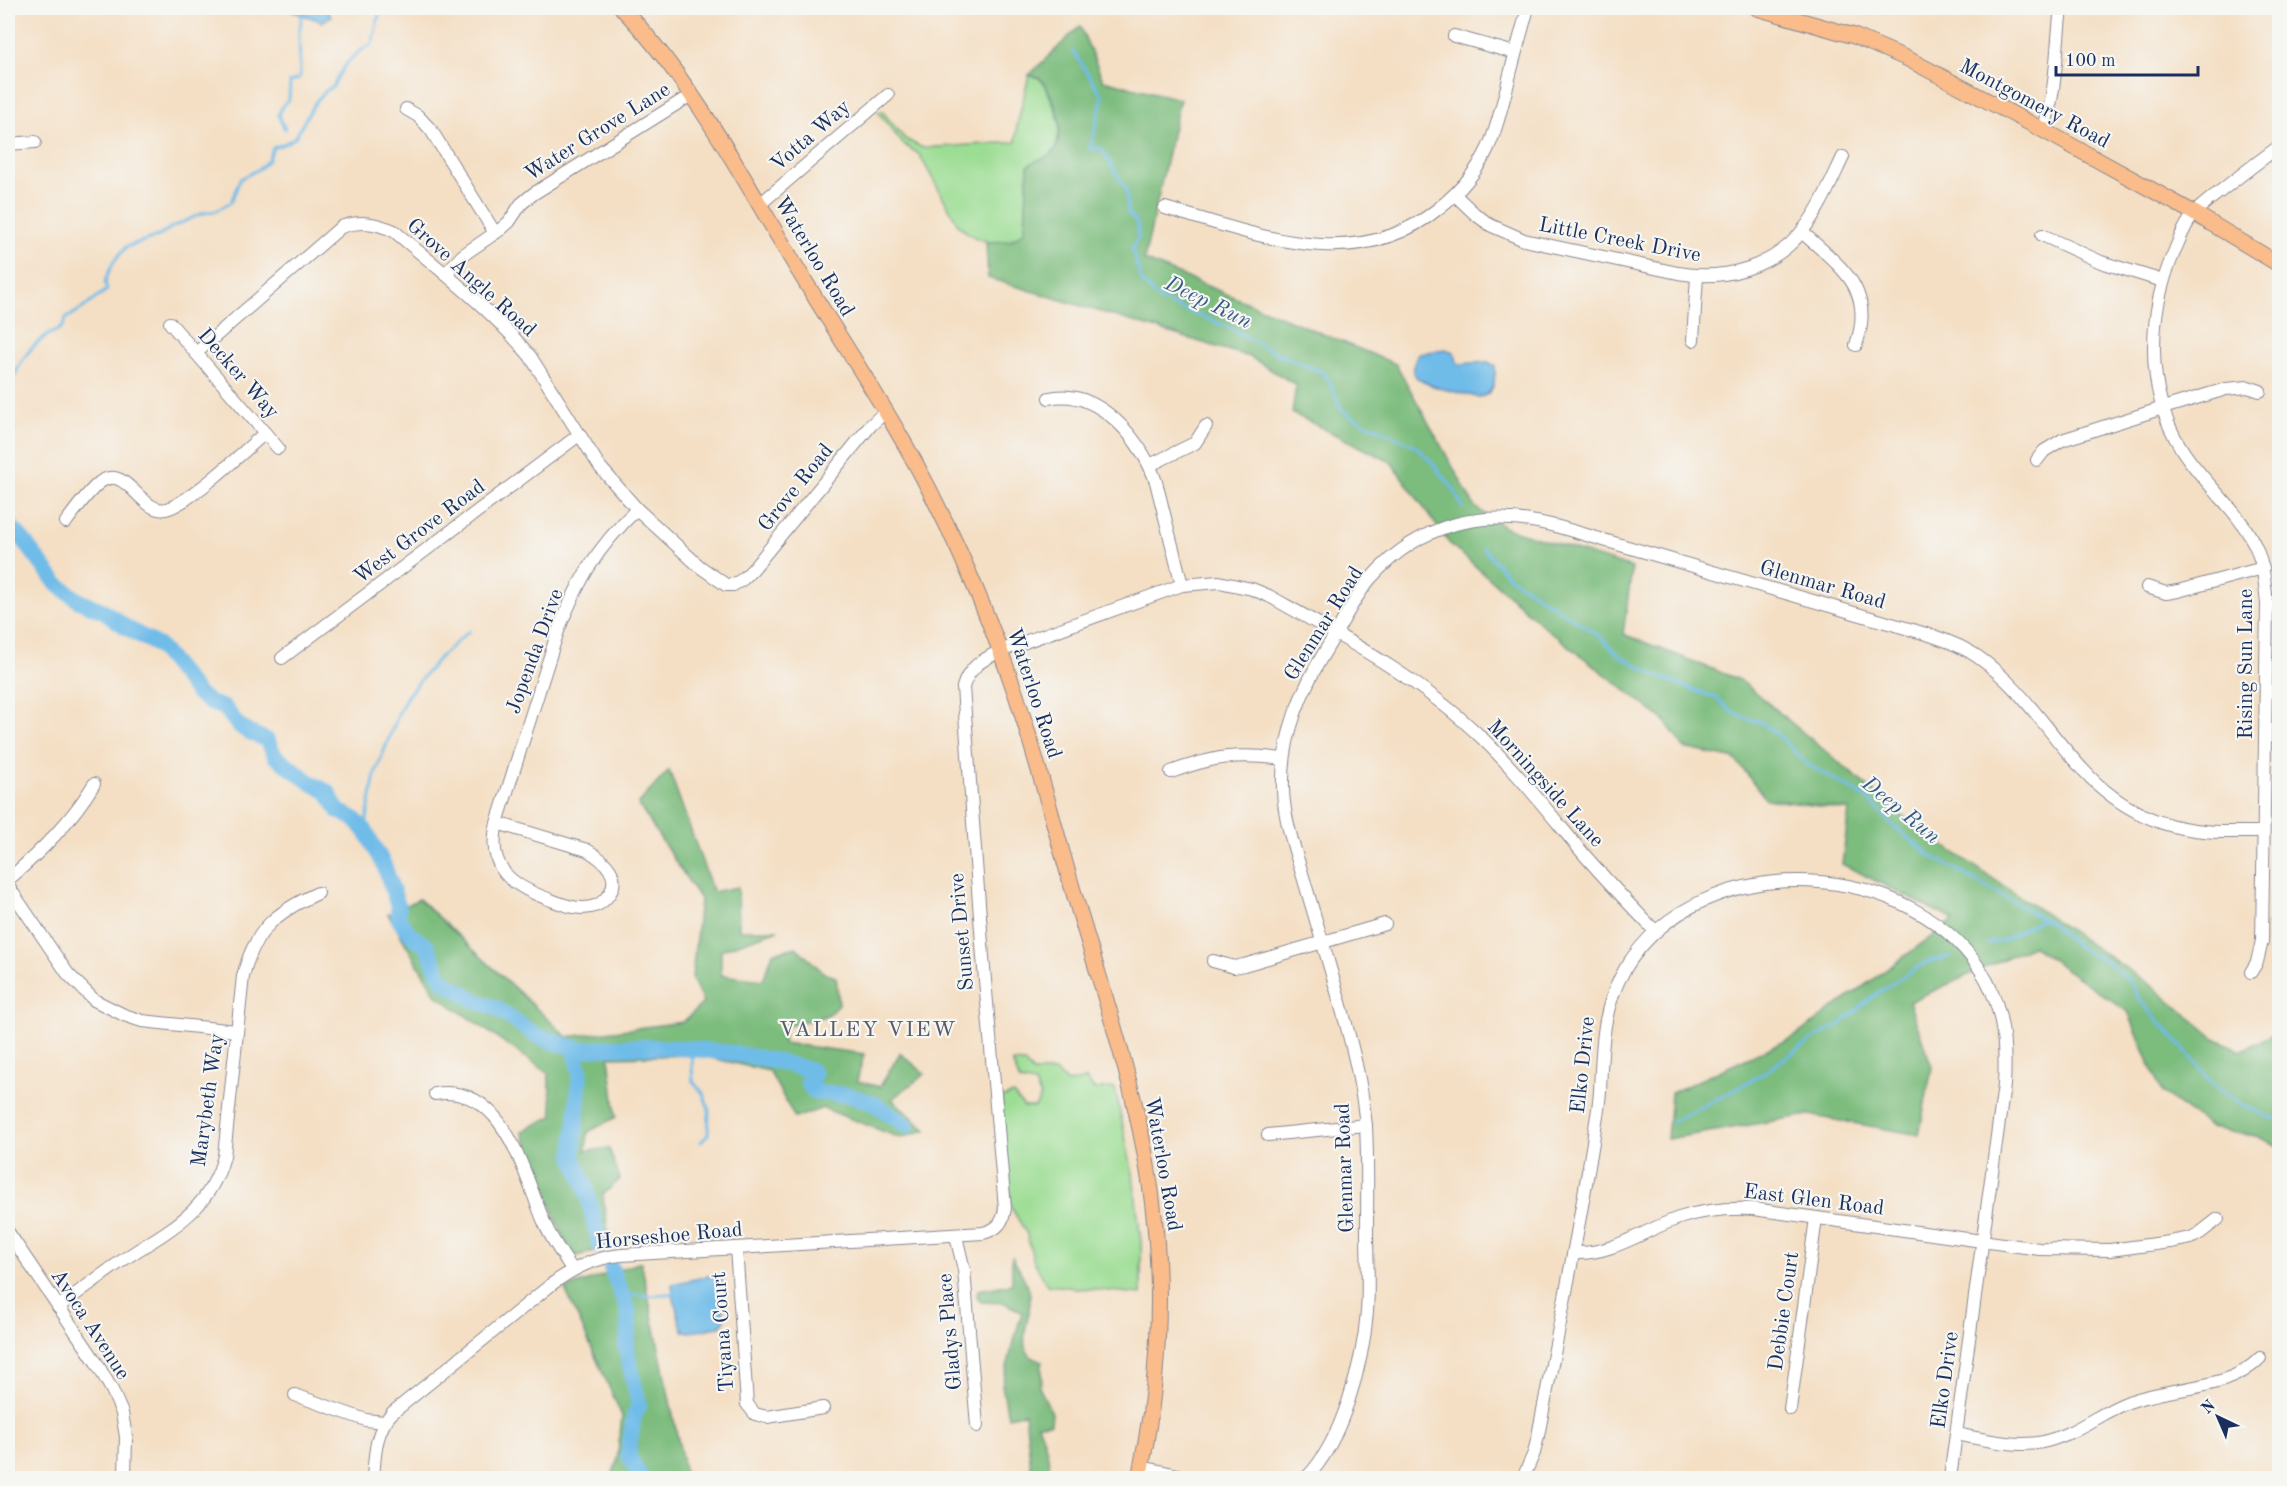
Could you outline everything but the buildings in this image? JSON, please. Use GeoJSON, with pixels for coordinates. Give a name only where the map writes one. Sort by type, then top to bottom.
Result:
{"type":"FeatureCollection","features":[{"type":"Feature","properties":{"kind":"main road","name":"Waterloo Road"},"geometry":{"type":"LineString","coordinates":[[622,8],[649,37],[691,95],[886,411],[938,506],[977,591],[1000,651],[1035,759],[1122,1059],[1147,1164],[1157,1246],[1157,1342],[1154,1383],[1140,1473]]}},
{"type":"Feature","properties":{"kind":"main road","name":"Montgomery Road"},"geometry":{"type":"LineString","coordinates":[[1757,8],[1854,36],[1908,59],[2194,213],[2280,265]]}},
{"type":"Feature","properties":{"kind":"street"},"geometry":{"type":"LineString","coordinates":[[1165,208],[1298,244],[1331,247],[1363,244],[1394,235],[1431,215],[1455,195],[1472,175],[1488,150],[1496,129],[1528,8]]}},
{"type":"Feature","properties":{"kind":"street"},"geometry":{"type":"LineString","coordinates":[[2043,130],[2052,88],[2061,8]]}},
{"type":"Feature","properties":{"kind":"street"},"geometry":{"type":"LineString","coordinates":[[1454,36],[1515,53]]}},
{"type":"Feature","properties":{"kind":"street","name":"Water Grove Lane"},"geometry":{"type":"LineString","coordinates":[[445,274],[463,255],[509,222],[521,204],[533,194],[691,95]]}},
{"type":"Feature","properties":{"kind":"street","name":"Votta Way"},"geometry":{"type":"LineString","coordinates":[[759,205],[888,95]]}},
{"type":"Feature","properties":{"kind":"street"},"geometry":{"type":"LineString","coordinates":[[406,109],[418,116],[431,130],[495,233]]}},
{"type":"Feature","properties":{"kind":"street"},"geometry":{"type":"LineString","coordinates":[[8,144],[34,142]]}},
{"type":"Feature","properties":{"kind":"street"},"geometry":{"type":"LineString","coordinates":[[2194,213],[2280,146]]}},
{"type":"Feature","properties":{"kind":"street","name":"Little Creek Drive"},"geometry":{"type":"LineString","coordinates":[[1455,195],[1490,225],[1524,240],[1696,276],[1718,276],[1753,267],[1785,247],[1802,232],[1815,213],[1843,157]]}},
{"type":"Feature","properties":{"kind":"street","name":"Rising Sun Lane"},"geometry":{"type":"LineString","coordinates":[[2194,213],[2180,239],[2158,299],[2154,339],[2155,363],[2163,408],[2180,447],[2248,533],[2263,568],[2267,604],[2262,940],[2257,962],[2251,972]]}},
{"type":"Feature","properties":{"kind":"street","name":"Grove Angle Road"},"geometry":{"type":"LineString","coordinates":[[196,354],[332,233],[350,224],[369,223],[394,231],[505,328],[530,356],[600,466],[637,509],[716,580],[726,585],[733,585]]}},
{"type":"Feature","properties":{"kind":"street"},"geometry":{"type":"LineString","coordinates":[[1802,232],[1841,268],[1857,291],[1863,316],[1862,328],[1856,345]]}},
{"type":"Feature","properties":{"kind":"street"},"geometry":{"type":"LineString","coordinates":[[2042,235],[2101,262],[2163,281]]}},
{"type":"Feature","properties":{"kind":"street"},"geometry":{"type":"LineString","coordinates":[[1693,340],[1696,276]]}},
{"type":"Feature","properties":{"kind":"street","name":"Decker Way"},"geometry":{"type":"LineString","coordinates":[[170,323],[278,448]]}},
{"type":"Feature","properties":{"kind":"street"},"geometry":{"type":"LineString","coordinates":[[2037,460],[2044,451],[2062,440],[2163,408],[2236,387],[2248,387],[2260,391]]}},
{"type":"Feature","properties":{"kind":"street"},"geometry":{"type":"LineString","coordinates":[[1049,398],[1061,395],[1072,396],[1102,411],[1130,435],[1150,465],[1182,585]]}},
{"type":"Feature","properties":{"kind":"street","name":"Grove Road"},"geometry":{"type":"LineString","coordinates":[[733,585],[743,579],[753,568],[871,425],[886,411]]}},
{"type":"Feature","properties":{"kind":"street"},"geometry":{"type":"LineString","coordinates":[[1150,465],[1195,442],[1206,426]]}},
{"type":"Feature","properties":{"kind":"street"},"geometry":{"type":"LineString","coordinates":[[66,522],[99,484],[111,478],[118,478],[159,510],[177,506],[265,433]]}},
{"type":"Feature","properties":{"kind":"street","name":"West Grove Road"},"geometry":{"type":"LineString","coordinates":[[282,657],[579,435]]}},
{"type":"Feature","properties":{"kind":"street","name":"Jopenda Drive"},"geometry":{"type":"LineString","coordinates":[[497,823],[587,850],[597,856],[604,862],[613,877],[613,885],[609,894],[594,907],[584,908],[572,907],[525,890],[505,873],[497,862],[493,838],[497,823],[558,630],[570,601],[584,573],[599,551],[637,509]]}},
{"type":"Feature","properties":{"kind":"street","name":"Glenmar Road"},"geometry":{"type":"LineString","coordinates":[[1306,1479],[1321,1461],[1343,1415],[1362,1348],[1367,1312],[1366,1125],[1352,1046],[1284,809],[1283,759],[1294,711],[1319,661],[1369,581],[1402,550],[1445,527],[1487,518],[1515,518],[1543,522],[1956,644],[1976,655],[2003,677],[2083,772],[2127,806],[2163,823],[2186,829],[2210,832],[2263,832]]}},
{"type":"Feature","properties":{"kind":"street"},"geometry":{"type":"LineString","coordinates":[[2146,587],[2166,593],[2263,568]]}},
{"type":"Feature","properties":{"kind":"street","name":"Morningside Lane"},"geometry":{"type":"LineString","coordinates":[[1000,651],[1182,585],[1219,582],[1252,589],[1269,596],[1389,664],[1421,686],[1484,739],[1522,780],[1613,888],[1656,932]]}},
{"type":"Feature","properties":{"kind":"street","name":"Sunset Drive"},"geometry":{"type":"LineString","coordinates":[[999,1227],[1005,1208],[963,687],[966,676],[973,667],[1000,651]]}},
{"type":"Feature","properties":{"kind":"street"},"geometry":{"type":"LineString","coordinates":[[1171,772],[1199,762],[1234,755],[1283,759]]}},
{"type":"Feature","properties":{"kind":"street"},"geometry":{"type":"LineString","coordinates":[[8,880],[56,835],[94,784]]}},
{"type":"Feature","properties":{"kind":"street","name":"Elko Drive"},"geometry":{"type":"LineString","coordinates":[[1523,1479],[1534,1453],[1538,1436],[1574,1253],[1600,1095],[1604,1027],[1609,1004],[1626,967],[1656,932],[1692,906],[1711,897],[1752,886],[1798,882],[1848,886],[1873,893],[1922,914],[1942,928],[1959,944],[1987,982],[2003,1029],[2004,1085],[1950,1479]]}},
{"type":"Feature","properties":{"kind":"street"},"geometry":{"type":"LineString","coordinates":[[8,886],[68,974],[94,1000],[142,1021],[236,1031]]}},
{"type":"Feature","properties":{"kind":"street","name":"Marybeth Way"},"geometry":{"type":"LineString","coordinates":[[58,1307],[190,1215],[212,1188],[220,1173],[224,1156],[243,976],[254,944],[276,916],[292,905],[318,893]]}},
{"type":"Feature","properties":{"kind":"street"},"geometry":{"type":"LineString","coordinates":[[1213,961],[1234,968],[1385,924]]}},
{"type":"Feature","properties":{"kind":"street"},"geometry":{"type":"LineString","coordinates":[[435,1094],[447,1092],[463,1094],[492,1114],[506,1131],[545,1224],[572,1269]]}},
{"type":"Feature","properties":{"kind":"street"},"geometry":{"type":"LineString","coordinates":[[1268,1135],[1366,1125]]}},
{"type":"Feature","properties":{"kind":"street","name":"East Glen Road"},"geometry":{"type":"LineString","coordinates":[[1574,1253],[1596,1252],[1697,1212],[1734,1208],[2039,1249],[2131,1248],[2191,1238],[2209,1228],[2218,1219]]}},
{"type":"Feature","properties":{"kind":"street","name":"Debbie Court"},"geometry":{"type":"LineString","coordinates":[[1790,1409],[1816,1218]]}},
{"type":"Feature","properties":{"kind":"street","name":"Horseshoe Road"},"geometry":{"type":"LineString","coordinates":[[373,1479],[376,1443],[383,1422],[400,1404],[572,1269],[604,1257],[956,1236],[983,1233],[999,1227]]}},
{"type":"Feature","properties":{"kind":"street","name":"Avoca Avenue"},"geometry":{"type":"LineString","coordinates":[[8,1232],[96,1362],[112,1390],[122,1413],[126,1437],[125,1479]]}},
{"type":"Feature","properties":{"kind":"street","name":"Gladys Place"},"geometry":{"type":"LineString","coordinates":[[956,1236],[964,1270],[977,1426]]}},
{"type":"Feature","properties":{"kind":"street","name":"Tiyana Court"},"geometry":{"type":"LineString","coordinates":[[736,1248],[747,1404],[755,1414],[767,1417],[823,1408]]}},
{"type":"Feature","properties":{"kind":"street"},"geometry":{"type":"LineString","coordinates":[[1956,1434],[2012,1443],[2042,1442],[2072,1431],[2127,1402],[2230,1378],[2253,1365],[2260,1358]]}},
{"type":"Feature","properties":{"kind":"street"},"geometry":{"type":"LineString","coordinates":[[295,1395],[366,1420],[383,1422]]}},
{"type":"Feature","properties":{"kind":"street"},"geometry":{"type":"LineString","coordinates":[[1140,1473],[1192,1479]]}},
{"type":"Feature","properties":{"kind":"green space"},"geometry":{"type":"Polygon","coordinates":[[[1080,26],[1103,80],[1180,99],[1144,260],[1396,364],[1475,507],[1506,528],[1632,568],[1623,634],[1740,680],[1915,826],[2151,985],[2213,1037],[2241,1051],[2279,1032],[2279,1146],[2260,1138],[2212,1128],[2162,1093],[2128,1012],[2032,946],[1909,1002],[1932,1067],[1919,1135],[1808,1115],[1667,1139],[1671,1093],[1794,1037],[1954,920],[1842,864],[1849,810],[1766,799],[1735,759],[1684,748],[1665,721],[1547,629],[1449,543],[1391,462],[1292,413],[1296,385],[1250,357],[988,278],[986,242],[1010,241],[1025,231],[1028,166],[1053,153],[1058,141],[1059,121],[1046,86],[1038,77],[1029,75],[1080,26]]]}},
{"type":"Feature","properties":{"kind":"green space"},"geometry":{"type":"Polygon","coordinates":[[[1029,75],[1039,78],[1045,85],[1057,113],[1060,126],[1056,149],[1048,156],[1028,166],[1025,231],[1017,237],[1000,242],[983,240],[974,237],[959,226],[919,154],[903,144],[878,112],[882,111],[905,139],[923,148],[1016,142],[1017,126],[1029,75]]]}},
{"type":"Feature","properties":{"kind":"green space"},"geometry":{"type":"Polygon","coordinates":[[[669,770],[713,892],[738,887],[739,930],[778,930],[721,950],[721,975],[763,980],[773,953],[796,947],[824,973],[836,977],[839,1004],[828,1015],[784,1027],[783,1043],[864,1054],[857,1081],[880,1087],[900,1053],[925,1074],[892,1099],[926,1130],[900,1138],[823,1108],[795,1118],[769,1071],[698,1055],[609,1057],[616,1117],[588,1132],[586,1151],[609,1148],[620,1179],[603,1195],[610,1246],[571,1258],[522,1131],[553,1116],[548,1073],[436,995],[388,914],[419,899],[567,1037],[683,1022],[703,1003],[692,978],[700,899],[638,804],[669,770]]]}},
{"type":"Feature","properties":{"kind":"green space"},"geometry":{"type":"Polygon","coordinates":[[[1012,1062],[1024,1063],[1033,1072],[1056,1072],[1067,1083],[1086,1079],[1094,1089],[1115,1088],[1133,1174],[1141,1242],[1141,1294],[1047,1285],[1033,1259],[1027,1234],[1011,1207],[1001,1098],[1013,1094],[1024,1107],[1035,1107],[1041,1097],[1035,1084],[1020,1081],[1012,1062]]]}},
{"type":"Feature","properties":{"kind":"green space"},"geometry":{"type":"Polygon","coordinates":[[[1012,1256],[1029,1290],[1030,1300],[1024,1341],[1026,1350],[1032,1357],[1042,1362],[1042,1380],[1039,1387],[1052,1413],[1051,1423],[1038,1424],[1047,1451],[1050,1478],[1032,1478],[1025,1413],[1008,1417],[1002,1385],[1022,1312],[1005,1303],[981,1302],[977,1297],[978,1290],[1012,1284],[1012,1256]]]}},
{"type":"Feature","properties":{"kind":"green space"},"geometry":{"type":"Polygon","coordinates":[[[641,1262],[686,1478],[611,1478],[617,1462],[622,1416],[565,1289],[641,1262]]]}},
{"type":"Feature","properties":{"kind":"water"},"geometry":{"type":"Polygon","coordinates":[[[289,8],[326,8],[331,16],[322,22],[296,13],[289,8]]]}},
{"type":"Feature","properties":{"kind":"water"},"geometry":{"type":"Polygon","coordinates":[[[1445,349],[1454,352],[1458,364],[1488,362],[1495,366],[1493,386],[1488,394],[1478,397],[1431,385],[1416,377],[1413,368],[1418,354],[1445,349]]]}},
{"type":"Feature","properties":{"kind":"water"},"geometry":{"type":"Polygon","coordinates":[[[718,1275],[723,1284],[722,1304],[725,1320],[719,1327],[683,1331],[672,1284],[718,1275]]]}},
{"type":"Feature","properties":{"kind":"waterway"},"geometry":{"type":"LineString","coordinates":[[285,129],[278,115],[289,100],[290,82],[298,79],[300,75],[299,33],[302,15]]}},
{"type":"Feature","properties":{"kind":"waterway"},"geometry":{"type":"LineString","coordinates":[[8,434],[14,430],[9,406],[13,381],[17,370],[31,349],[40,340],[62,328],[66,318],[107,290],[105,281],[113,263],[126,247],[161,235],[170,228],[203,213],[216,211],[231,202],[240,179],[259,169],[268,160],[273,148],[295,137],[316,102],[333,87],[348,61],[372,44],[379,15]]}},
{"type":"Feature","properties":{"kind":"waterway","name":"Deep Run"},"geometry":{"type":"LineString","coordinates":[[1073,51],[1103,96],[1090,149],[1101,148],[1126,189],[1128,213],[1138,226],[1139,236],[1132,249],[1142,282],[1160,300],[1228,327],[1274,352],[1324,373],[1340,408],[1352,417],[1414,445],[1453,488],[1463,508]]}},
{"type":"Feature","properties":{"kind":"waterway"},"geometry":{"type":"LineString","coordinates":[[8,524],[21,537],[56,583],[79,601],[104,611],[127,628],[159,646],[197,693],[210,703],[225,708],[237,724],[248,732],[267,740],[275,756],[311,783],[328,792],[338,811],[353,818],[365,830],[384,865],[398,906],[399,920],[412,936],[427,946],[445,982],[476,1001],[496,1008],[537,1036],[575,1048],[580,1072],[573,1157],[585,1184],[600,1246]]}},
{"type":"Feature","properties":{"kind":"waterway","name":"Deep Run"},"geometry":{"type":"LineString","coordinates":[[1483,548],[1509,577],[1598,635],[1620,656],[1657,676],[1718,699],[1729,710],[1744,718],[1761,722],[1776,733],[1807,764],[1859,793],[1889,822],[1930,855],[2050,923],[2079,948],[2109,963],[2131,983],[2140,1000],[2210,1082],[2238,1103],[2271,1118],[2280,1119]]}},
{"type":"Feature","properties":{"kind":"waterway"},"geometry":{"type":"LineString","coordinates":[[365,830],[375,774],[407,696],[438,659],[469,631]]}},
{"type":"Feature","properties":{"kind":"waterway"},"geometry":{"type":"LineString","coordinates":[[1987,944],[2004,940],[2042,919]]}},
{"type":"Feature","properties":{"kind":"waterway"},"geometry":{"type":"LineString","coordinates":[[1672,1121],[1731,1092],[1765,1072],[1814,1038],[1839,1025],[1876,994],[1926,962],[1949,957]]}},
{"type":"Feature","properties":{"kind":"waterway"},"geometry":{"type":"LineString","coordinates":[[577,1050],[665,1047],[726,1053],[784,1063],[812,1071],[814,1074],[808,1083],[815,1092],[848,1095],[875,1104],[907,1126]]}},
{"type":"Feature","properties":{"kind":"waterway"},"geometry":{"type":"LineString","coordinates":[[691,1049],[693,1082],[703,1093],[709,1109],[708,1135],[701,1142]]}},
{"type":"Feature","properties":{"kind":"waterway"},"geometry":{"type":"LineString","coordinates":[[611,1268],[628,1310],[626,1348],[639,1404],[634,1416],[628,1454],[641,1478]]}},
{"type":"Feature","properties":{"kind":"waterway"},"geometry":{"type":"LineString","coordinates":[[623,1295],[652,1296],[673,1293]]}},
{"type":"Feature","properties":{"kind":"district","name":"VALLEY VIEW"},"geometry":{"type":"Point","coordinates":[868,1028]}}]}
